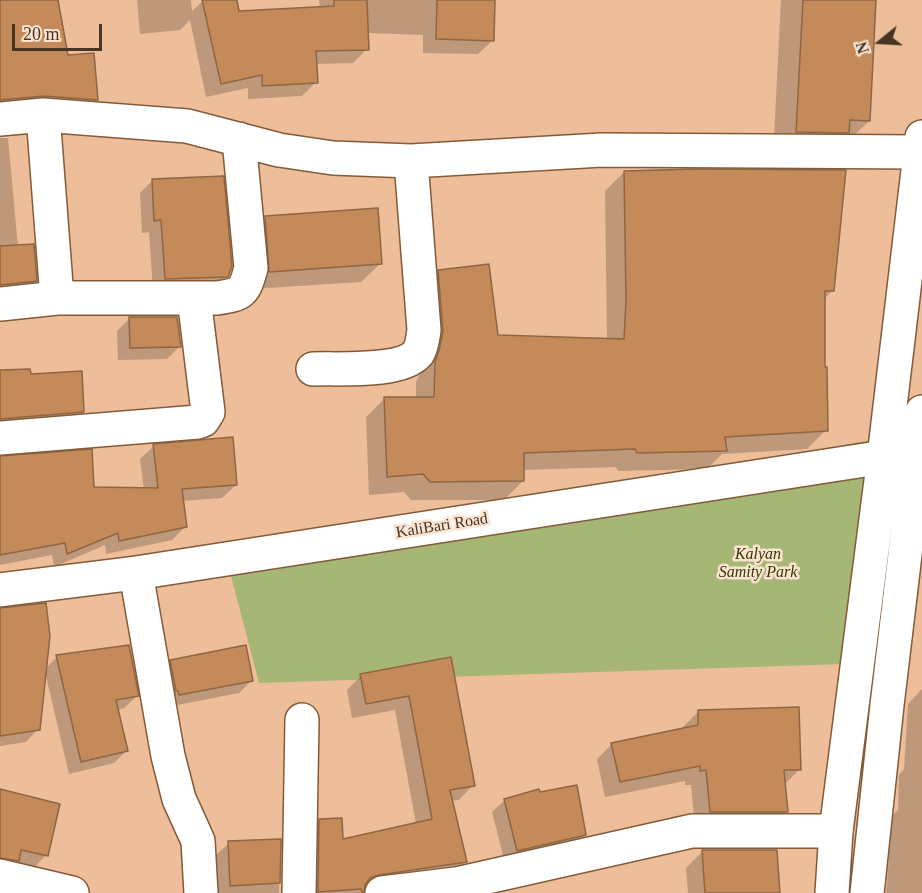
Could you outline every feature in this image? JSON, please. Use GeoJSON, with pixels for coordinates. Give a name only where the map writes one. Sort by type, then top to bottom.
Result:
{"type":"FeatureCollection","features":[{"type":"Feature","properties":{"kind":"street"},"geometry":{"type":"LineString","coordinates":[[43,115],[57,298]]}},
{"type":"Feature","properties":{"kind":"street"},"geometry":{"type":"LineString","coordinates":[[0,119],[43,115],[187,126],[279,150],[333,158],[411,161],[602,150],[921,144],[837,831],[832,893]]}},
{"type":"Feature","properties":{"kind":"street"},"geometry":{"type":"LineString","coordinates":[[0,304],[57,298],[217,298],[236,295],[246,287],[251,268],[238,139]]}},
{"type":"Feature","properties":{"kind":"street"},"geometry":{"type":"LineString","coordinates":[[313,369],[394,366],[409,361],[420,351],[424,330],[411,161]]}},
{"type":"Feature","properties":{"kind":"street"},"geometry":{"type":"LineString","coordinates":[[0,438],[203,420],[208,412],[194,298]]}},
{"type":"Feature","properties":{"kind":"street"},"geometry":{"type":"LineString","coordinates":[[867,893],[887,705],[919,457],[922,412]]}},
{"type":"Feature","properties":{"kind":"street","name":"KaliBari Road"},"geometry":{"type":"LineString","coordinates":[[0,590],[136,573],[884,457],[919,457]]}},
{"type":"Feature","properties":{"kind":"street"},"geometry":{"type":"LineString","coordinates":[[136,573],[168,756],[179,799],[198,841],[201,893]]}},
{"type":"Feature","properties":{"kind":"street"},"geometry":{"type":"LineString","coordinates":[[299,893],[302,720]]}},
{"type":"Feature","properties":{"kind":"street"},"geometry":{"type":"LineString","coordinates":[[382,893],[456,884],[692,831],[837,831]]}},
{"type":"Feature","properties":{"kind":"street"},"geometry":{"type":"LineString","coordinates":[[0,876],[72,893]]}},
{"type":"Feature","properties":{"kind":"green space","name":"Kalyan Samity Park"},"geometry":{"type":"Polygon","coordinates":[[[888,437],[844,664],[259,683],[226,557],[888,437]]]}},
{"type":"Feature","properties":{"kind":"building"},"geometry":{"type":"Polygon","coordinates":[[[0,0],[58,0],[68,55],[94,53],[98,100],[44,96],[0,100],[0,0]]]}},
{"type":"Feature","properties":{"kind":"building"},"geometry":{"type":"Polygon","coordinates":[[[202,0],[237,0],[239,11],[334,6],[334,0],[367,0],[369,50],[316,51],[318,83],[262,86],[262,75],[221,84],[202,0]]]}},
{"type":"Feature","properties":{"kind":"building"},"geometry":{"type":"Polygon","coordinates":[[[437,0],[495,0],[494,41],[436,39],[437,0]]]}},
{"type":"Feature","properties":{"kind":"building"},"geometry":{"type":"Polygon","coordinates":[[[803,0],[876,0],[870,121],[850,120],[849,133],[796,132],[803,0]]]}},
{"type":"Feature","properties":{"kind":"building"},"geometry":{"type":"Polygon","coordinates":[[[846,170],[834,291],[825,291],[828,431],[725,437],[727,451],[637,453],[635,449],[524,453],[524,481],[430,482],[423,474],[387,477],[384,397],[434,397],[435,362],[443,332],[438,270],[489,264],[498,335],[624,339],[626,301],[624,171],[846,170]]]}},
{"type":"Feature","properties":{"kind":"building"},"geometry":{"type":"Polygon","coordinates":[[[224,176],[232,266],[228,277],[165,279],[161,220],[154,221],[152,179],[224,176]]]}},
{"type":"Feature","properties":{"kind":"building"},"geometry":{"type":"Polygon","coordinates":[[[378,208],[382,264],[269,272],[265,216],[378,208]]]}},
{"type":"Feature","properties":{"kind":"building"},"geometry":{"type":"Polygon","coordinates":[[[34,244],[37,281],[0,285],[0,246],[34,244]]]}},
{"type":"Feature","properties":{"kind":"building"},"geometry":{"type":"Polygon","coordinates":[[[129,317],[177,317],[181,347],[130,348],[129,317]]]}},
{"type":"Feature","properties":{"kind":"building"},"geometry":{"type":"Polygon","coordinates":[[[30,369],[31,374],[82,371],[84,412],[0,419],[0,370],[30,369]]]}},
{"type":"Feature","properties":{"kind":"building"},"geometry":{"type":"Polygon","coordinates":[[[233,437],[237,485],[182,489],[187,527],[119,541],[118,533],[67,554],[65,543],[0,555],[0,456],[92,449],[94,487],[158,488],[153,444],[233,437]]]}},
{"type":"Feature","properties":{"kind":"building"},"geometry":{"type":"Polygon","coordinates":[[[46,603],[50,636],[40,730],[0,736],[0,608],[46,603]]]}},
{"type":"Feature","properties":{"kind":"building"},"geometry":{"type":"Polygon","coordinates":[[[129,645],[139,696],[116,700],[128,751],[81,762],[56,655],[129,645]]]}},
{"type":"Feature","properties":{"kind":"building"},"geometry":{"type":"Polygon","coordinates":[[[246,645],[253,681],[179,695],[176,691],[170,660],[246,645]]]}},
{"type":"Feature","properties":{"kind":"building"},"geometry":{"type":"Polygon","coordinates":[[[451,657],[475,786],[450,790],[467,862],[379,875],[370,878],[365,885],[364,893],[361,889],[318,892],[319,819],[342,818],[343,839],[432,819],[409,696],[366,704],[360,674],[451,657]]]}},
{"type":"Feature","properties":{"kind":"building"},"geometry":{"type":"Polygon","coordinates":[[[799,707],[801,770],[784,770],[788,812],[710,812],[706,770],[700,771],[700,766],[620,782],[611,743],[698,725],[698,710],[799,707]]]}},
{"type":"Feature","properties":{"kind":"building"},"geometry":{"type":"Polygon","coordinates":[[[577,785],[586,835],[517,851],[504,799],[539,789],[540,792],[577,785]]]}},
{"type":"Feature","properties":{"kind":"building"},"geometry":{"type":"Polygon","coordinates":[[[0,789],[60,804],[48,856],[21,850],[19,861],[0,858],[0,789]]]}},
{"type":"Feature","properties":{"kind":"building"},"geometry":{"type":"Polygon","coordinates":[[[281,839],[280,883],[230,886],[228,841],[281,839]]]}},
{"type":"Feature","properties":{"kind":"building"},"geometry":{"type":"Polygon","coordinates":[[[702,850],[777,850],[780,893],[705,893],[702,850]]]}}]}
